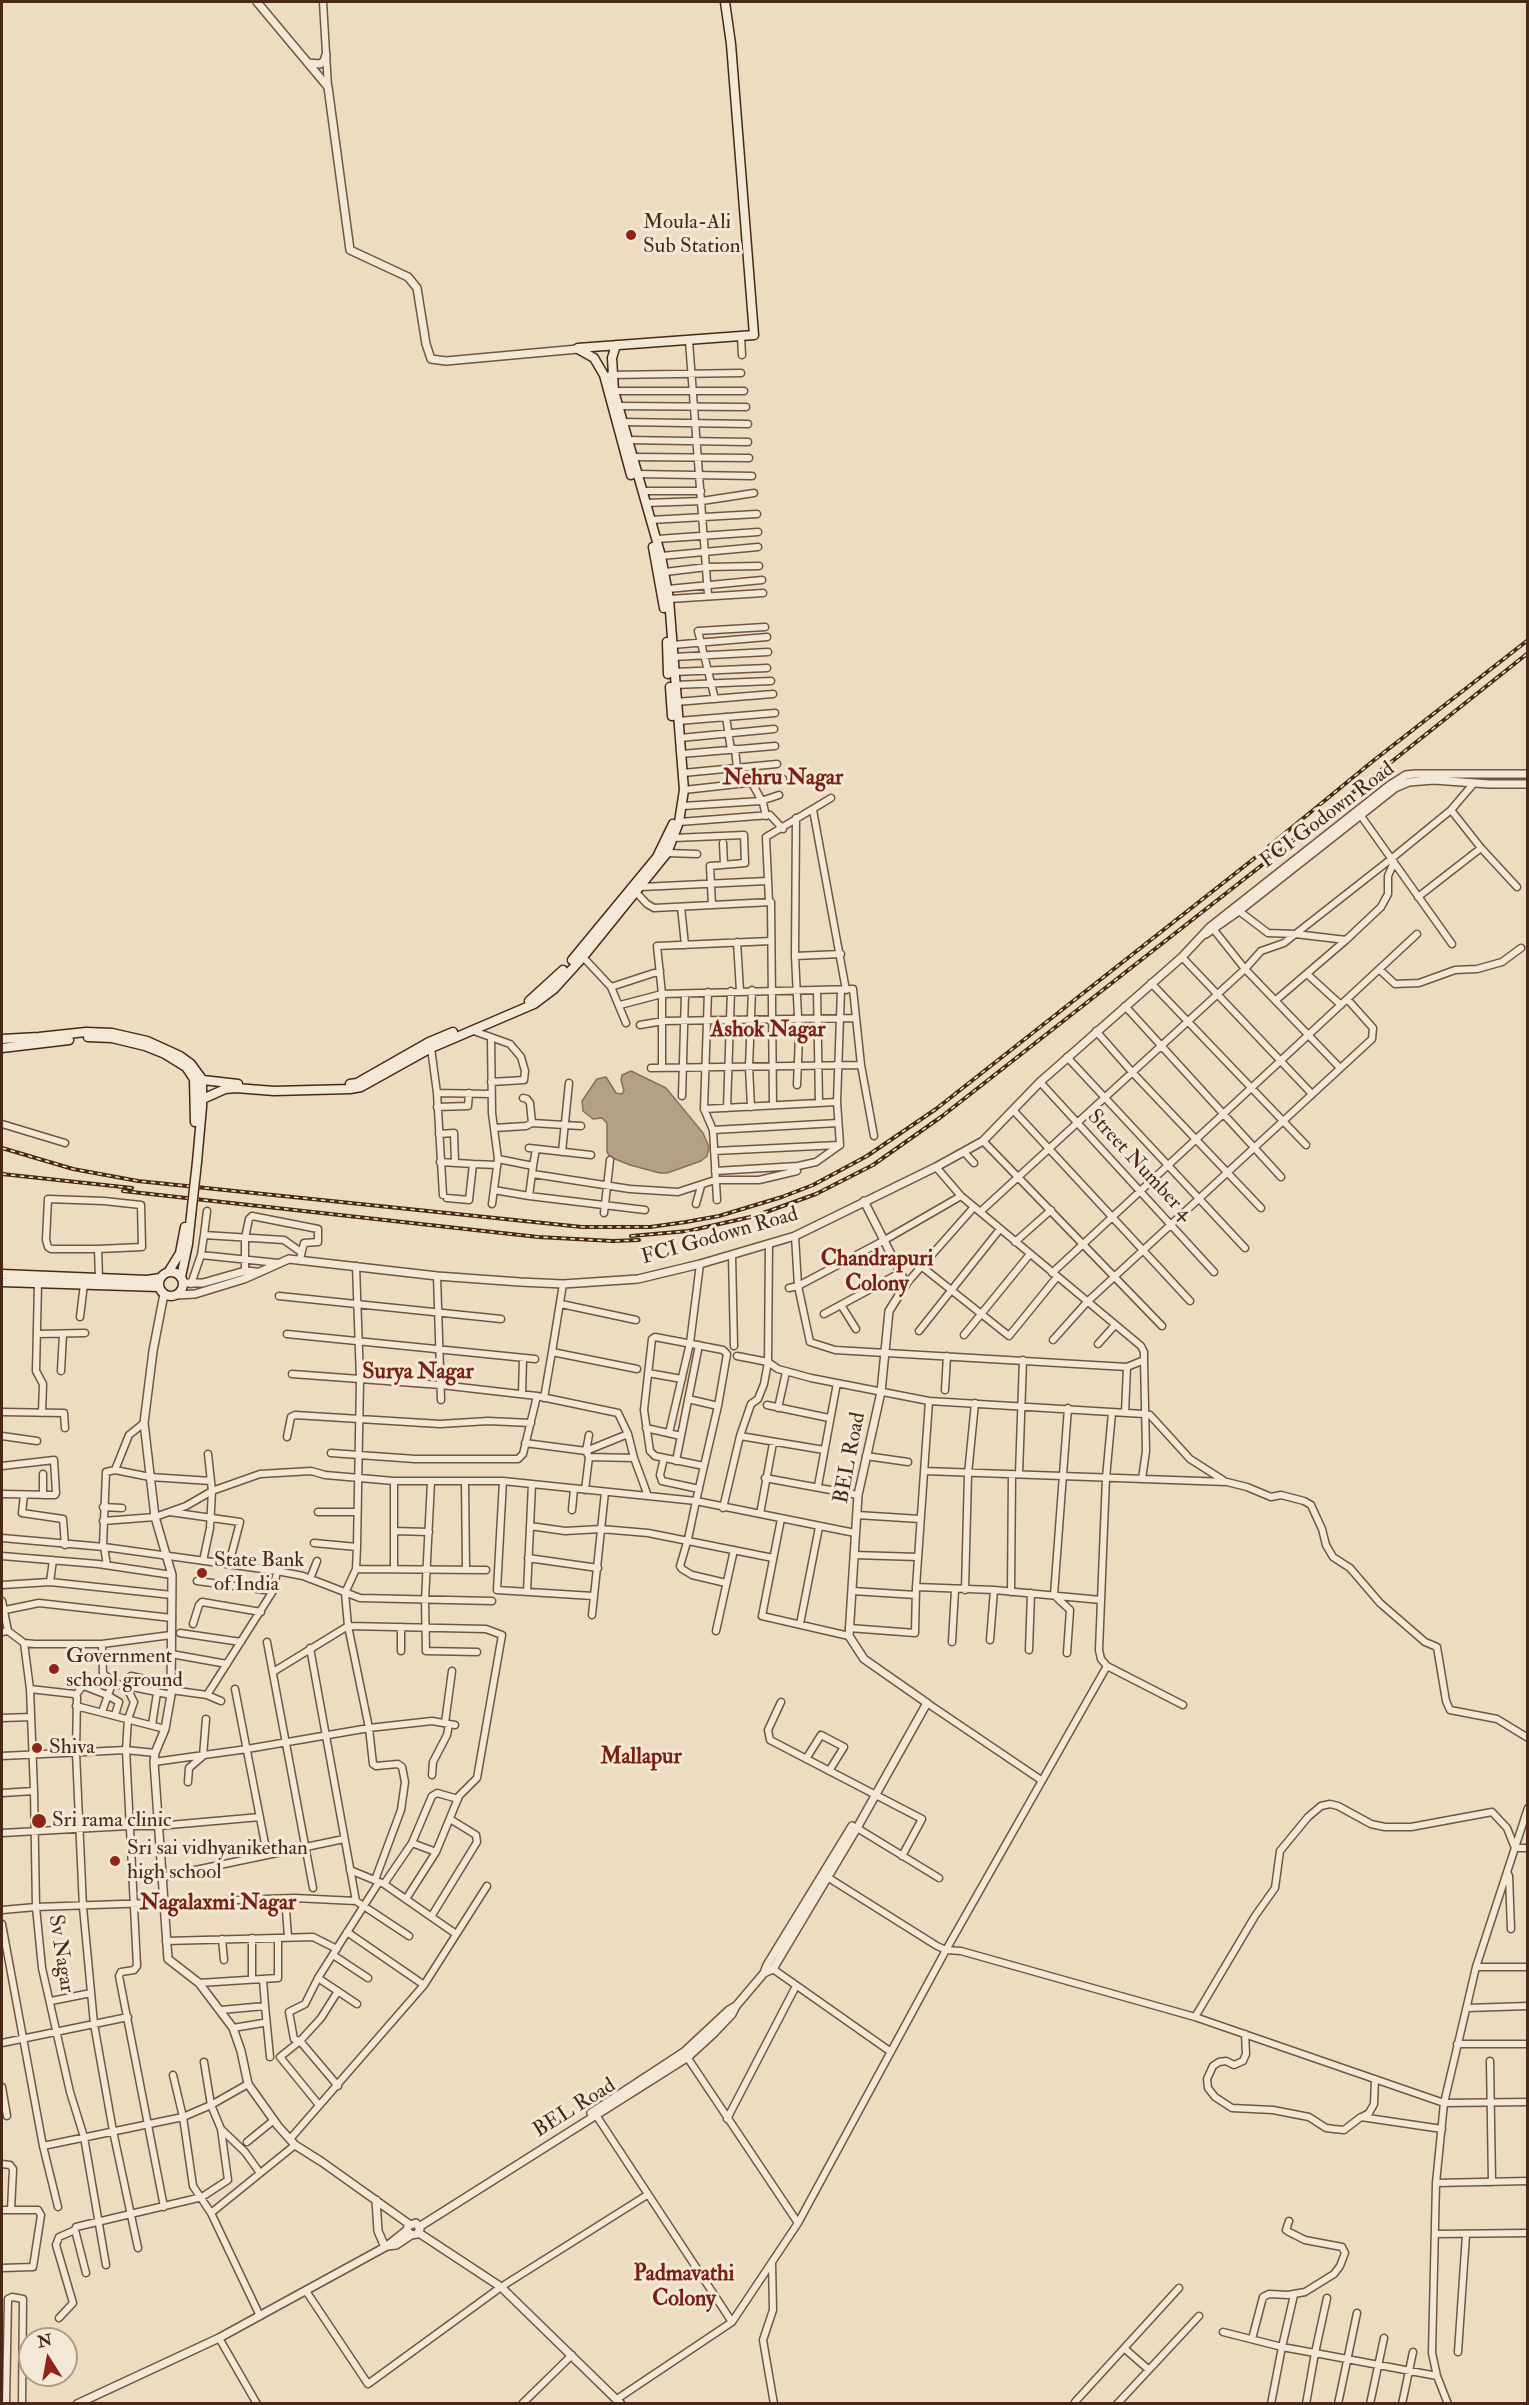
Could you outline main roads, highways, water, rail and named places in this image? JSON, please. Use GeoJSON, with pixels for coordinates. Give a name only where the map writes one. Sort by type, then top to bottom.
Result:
{"type":"FeatureCollection","features":[{"type":"Feature","properties":{"kind":"main road"},"geometry":{"type":"LineString","coordinates":[[2,1048],[94,1037],[112,1038],[165,1054],[186,1067],[198,1079],[274,1086],[357,1083],[429,1042],[531,1000],[578,954],[668,853],[679,822],[684,790],[665,572],[608,375],[594,358],[578,348],[754,336],[731,44],[725,2]]}},
{"type":"Feature","properties":{"kind":"main road"},"geometry":{"type":"LineString","coordinates":[[199,1101],[215,1093],[236,1088],[274,1091],[350,1089],[371,1083],[431,1048],[534,1004],[554,989],[583,957],[636,889],[657,856],[674,821],[678,802],[678,772],[663,600],[658,569],[608,375],[616,345]]}},
{"type":"Feature","properties":{"kind":"main road"},"geometry":{"type":"LineString","coordinates":[[2,1039],[86,1032],[124,1034],[147,1041],[180,1056],[191,1064],[198,1079],[199,1101],[185,1281],[182,1289],[176,1295],[161,1286],[2,1274]]}},
{"type":"Feature","properties":{"kind":"main road"},"geometry":{"type":"LineString","coordinates":[[161,1286],[180,1253],[189,1216]]}},
{"type":"Feature","properties":{"kind":"main road"},"geometry":{"type":"LineString","coordinates":[[169,1272],[175,1272],[185,1281]]}},
{"type":"Feature","properties":{"kind":"main road"},"geometry":{"type":"LineString","coordinates":[[2,1282],[84,1284],[100,1280]]}},
{"type":"Feature","properties":{"kind":"railway"},"geometry":{"type":"LineString","coordinates":[[2,1148],[73,1169],[138,1181],[582,1227],[650,1227],[686,1222],[719,1216],[782,1197],[813,1185],[867,1156],[936,1109],[1528,640]]}},
{"type":"Feature","properties":{"kind":"railway"},"geometry":{"type":"LineString","coordinates":[[631,1236],[688,1231],[755,1216],[816,1194],[873,1165],[941,1117],[1528,653]]}},
{"type":"Feature","properties":{"kind":"railway"},"geometry":{"type":"LineString","coordinates":[[2,1174],[132,1188]]}},
{"type":"Feature","properties":{"kind":"railway"},"geometry":{"type":"LineString","coordinates":[[123,1191],[538,1237],[639,1240]]}},
{"type":"Feature","properties":{"kind":"place","name":"Moula-Ali Sub Station"},"geometry":{"type":"Point","coordinates":[631,235]}},
{"type":"Feature","properties":{"kind":"place","name":"State Bank of India"},"geometry":{"type":"Point","coordinates":[202,1573]}},
{"type":"Feature","properties":{"kind":"place","name":"Government school ground"},"geometry":{"type":"Point","coordinates":[54,1669]}},
{"type":"Feature","properties":{"kind":"place","name":"Shiva"},"geometry":{"type":"Point","coordinates":[37,1748]}},
{"type":"Feature","properties":{"kind":"place","name":"Sri rama clinic"},"geometry":{"type":"Point","coordinates":[39,1821]}},
{"type":"Feature","properties":{"kind":"place","name":"Sri sai vidhyanikethan high school"},"geometry":{"type":"Point","coordinates":[115,1861]}},
{"type":"Feature","properties":{"kind":"district","name":"Nehru Nagar"},"geometry":{"type":"Point","coordinates":[783,779]}},
{"type":"Feature","properties":{"kind":"district","name":"Ashok Nagar"},"geometry":{"type":"Point","coordinates":[768,1031]}},
{"type":"Feature","properties":{"kind":"district","name":"Chandrapuri Colony"},"geometry":{"type":"Point","coordinates":[877,1272]}},
{"type":"Feature","properties":{"kind":"district","name":"Surya Nagar"},"geometry":{"type":"Point","coordinates":[418,1373]}},
{"type":"Feature","properties":{"kind":"district","name":"Mallapur"},"geometry":{"type":"Point","coordinates":[641,1758]}},
{"type":"Feature","properties":{"kind":"district","name":"Nagalaxmi Nagar"},"geometry":{"type":"Point","coordinates":[218,1904]}},
{"type":"Feature","properties":{"kind":"district","name":"Padmavathi Colony"},"geometry":{"type":"Point","coordinates":[684,2288]}}]}
